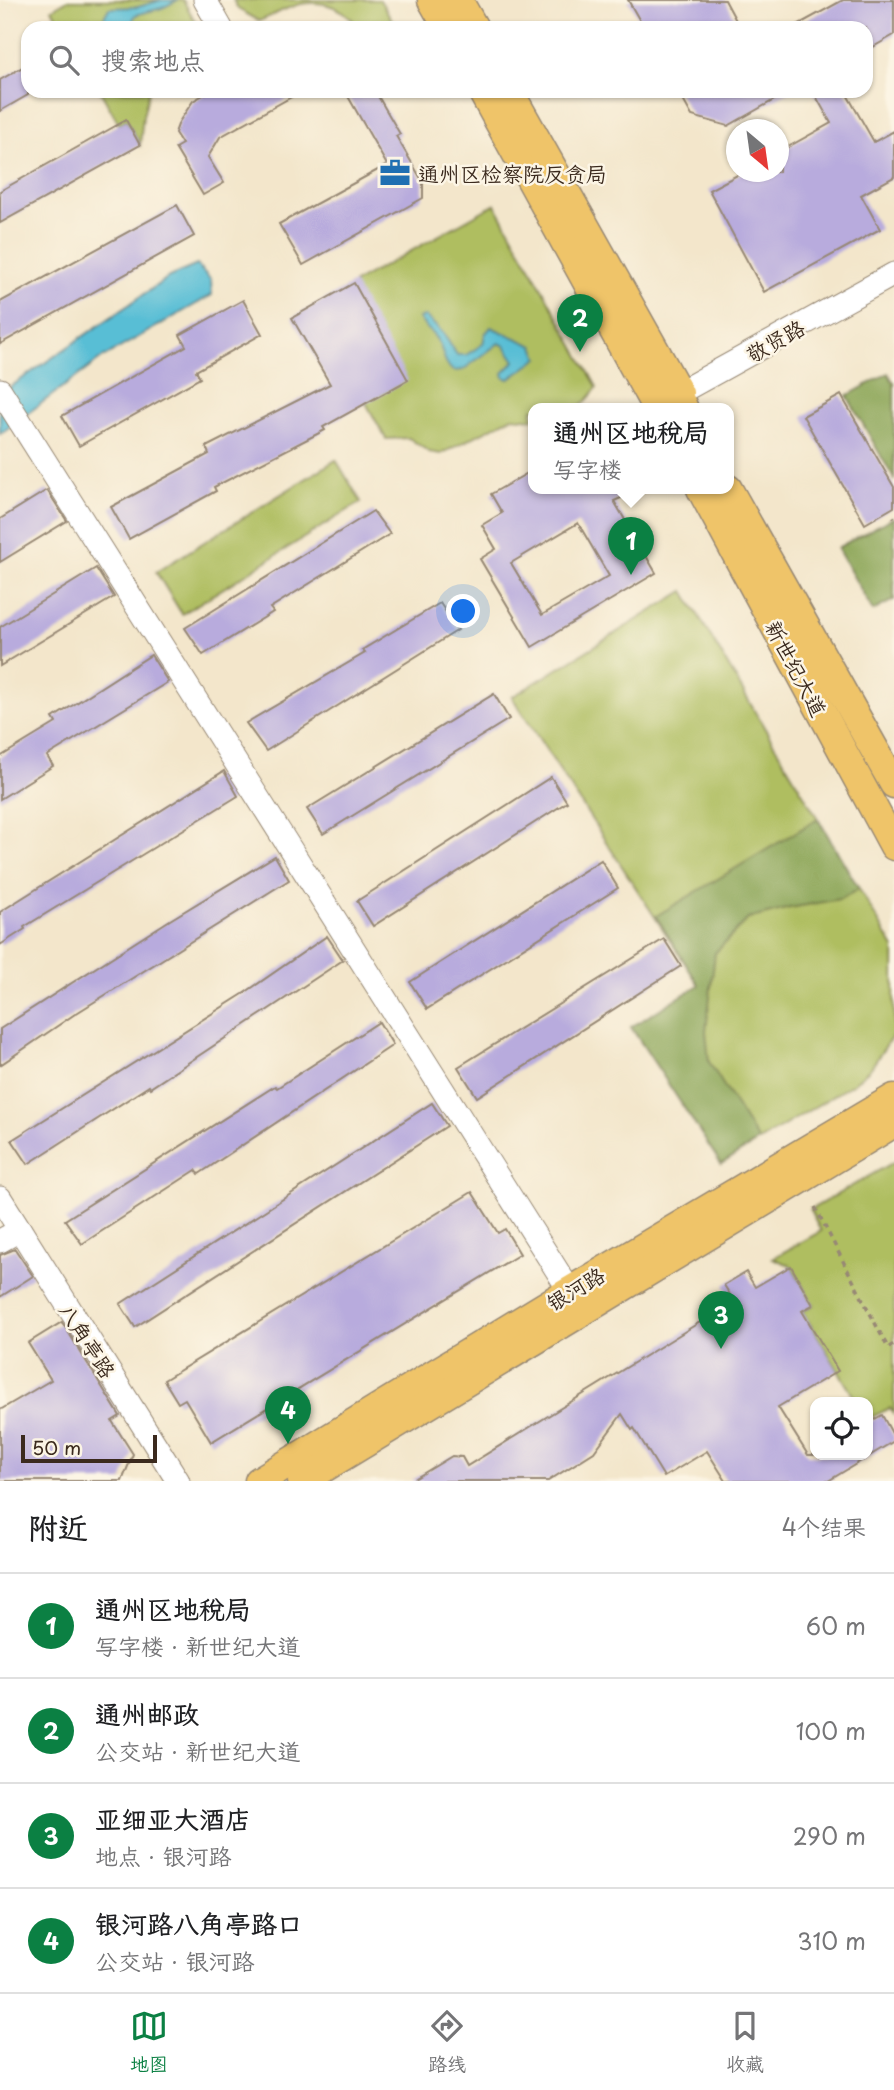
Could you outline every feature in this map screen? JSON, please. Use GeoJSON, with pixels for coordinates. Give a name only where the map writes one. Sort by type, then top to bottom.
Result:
{"type":"FeatureCollection","features":[{"type":"Feature","properties":{"kind":"main road"},"geometry":{"type":"LineString","coordinates":[[432,0],[444,21]]}},
{"type":"Feature","properties":{"kind":"main road"},"geometry":{"type":"LineString","coordinates":[[458,0],[470,21]]}},
{"type":"Feature","properties":{"kind":"main road"},"geometry":{"type":"LineString","coordinates":[[486,98],[668,403]]}},
{"type":"Feature","properties":{"kind":"main road"},"geometry":{"type":"LineString","coordinates":[[513,98],[668,403]]}},
{"type":"Feature","properties":{"kind":"main road","name":"新世纪大道"},"geometry":{"type":"LineString","coordinates":[[704,494],[894,846]]}},
{"type":"Feature","properties":{"kind":"main road","name":"新世纪大道"},"geometry":{"type":"LineString","coordinates":[[731,494],[894,784]]}},
{"type":"Feature","properties":{"kind":"main road","name":"银河路"},"geometry":{"type":"LineString","coordinates":[[259,1481],[894,1098]]}},
{"type":"Feature","properties":{"kind":"main road","name":"银河路"},"geometry":{"type":"LineString","coordinates":[[302,1481],[894,1123]]}},
{"type":"Feature","properties":{"kind":"street"},"geometry":{"type":"LineString","coordinates":[[205,0],[217,21]]}},
{"type":"Feature","properties":{"kind":"street","name":"敬贤路"},"geometry":{"type":"LineString","coordinates":[[671,403],[894,274]]}},
{"type":"Feature","properties":{"kind":"street"},"geometry":{"type":"LineString","coordinates":[[1,392],[570,1291]]}},
{"type":"Feature","properties":{"kind":"street","name":"八角亭路"},"geometry":{"type":"LineString","coordinates":[[0,1198],[10,1236],[178,1481]]}},
{"type":"Feature","properties":{"kind":"path"},"geometry":{"type":"LineString","coordinates":[[816,1207],[888,1348],[894,1344]]}},
{"type":"Feature","properties":{"kind":"green space"},"geometry":{"type":"Polygon","coordinates":[[[68,0],[183,0],[195,21],[60,21],[52,9],[68,0]]]}},
{"type":"Feature","properties":{"kind":"green space"},"geometry":{"type":"Polygon","coordinates":[[[233,0],[380,0],[393,21],[353,21],[334,7],[318,3],[296,5],[259,21],[238,9],[233,0]]]}},
{"type":"Feature","properties":{"kind":"green space"},"geometry":{"type":"Polygon","coordinates":[[[104,98],[147,98],[140,145],[126,120],[119,124],[104,98]]]}},
{"type":"Feature","properties":{"kind":"green space"},"geometry":{"type":"Polygon","coordinates":[[[495,204],[597,387],[584,403],[528,403],[528,419],[512,417],[441,454],[429,452],[409,438],[386,439],[366,403],[354,283],[495,204]]]}},
{"type":"Feature","properties":{"kind":"green space"},"geometry":{"type":"Polygon","coordinates":[[[888,373],[894,383],[894,479],[847,396],[888,373]]]}},
{"type":"Feature","properties":{"kind":"green space"},"geometry":{"type":"Polygon","coordinates":[[[336,460],[361,502],[182,614],[156,572],[336,460]]]}},
{"type":"Feature","properties":{"kind":"green space"},"geometry":{"type":"Polygon","coordinates":[[[894,517],[894,600],[873,611],[837,548],[894,517]]]}},
{"type":"Feature","properties":{"kind":"green space"},"geometry":{"type":"Polygon","coordinates":[[[684,591],[894,948],[894,1034],[870,1069],[854,1083],[721,1164],[631,1027],[699,985],[512,697],[684,591]]]}},
{"type":"Feature","properties":{"kind":"green space"},"geometry":{"type":"Polygon","coordinates":[[[818,819],[859,889],[840,899],[748,919],[715,953],[706,1031],[709,1062],[758,1141],[721,1164],[631,1027],[699,985],[656,916],[818,819]]]}},
{"type":"Feature","properties":{"kind":"green space"},"geometry":{"type":"Polygon","coordinates":[[[894,1162],[894,1414],[890,1408],[873,1416],[873,1397],[854,1397],[802,1311],[813,1305],[791,1266],[773,1258],[821,1231],[810,1210],[894,1162]]]}},
{"type":"Feature","properties":{"kind":"water"},"geometry":{"type":"Polygon","coordinates":[[[161,0],[178,0],[162,8],[135,15],[133,21],[104,21],[109,8],[138,7],[161,0]]]}},
{"type":"Feature","properties":{"kind":"water"},"geometry":{"type":"Polygon","coordinates":[[[197,265],[211,280],[212,295],[102,358],[0,434],[0,396],[169,277],[197,265]]]}},
{"type":"Feature","properties":{"kind":"water"},"geometry":{"type":"Polygon","coordinates":[[[425,316],[443,333],[457,355],[466,355],[483,344],[485,334],[491,327],[534,346],[539,358],[509,379],[504,377],[503,373],[515,361],[505,346],[499,343],[463,370],[453,371],[447,364],[437,340],[419,318],[425,316]]]}},
{"type":"Feature","properties":{"kind":"building"},"geometry":{"type":"Polygon","coordinates":[[[628,0],[725,0],[736,21],[640,21],[628,0]]]}},
{"type":"Feature","properties":{"kind":"building"},"geometry":{"type":"Polygon","coordinates":[[[843,0],[894,0],[894,35],[873,47],[873,21],[805,21],[843,0]]]}},
{"type":"Feature","properties":{"kind":"building"},"geometry":{"type":"Polygon","coordinates":[[[21,68],[23,98],[0,111],[0,80],[21,68]]]}},
{"type":"Feature","properties":{"kind":"building"},"geometry":{"type":"Polygon","coordinates":[[[198,98],[290,98],[220,137],[208,157],[224,183],[203,195],[175,148],[182,144],[175,133],[179,122],[193,101],[198,98]]]}},
{"type":"Feature","properties":{"kind":"building","name":"通州区检察院反贪局"},"geometry":{"type":"Polygon","coordinates":[[[349,98],[379,98],[400,134],[396,136],[423,182],[423,198],[303,265],[279,224],[387,165],[349,98]]]}},
{"type":"Feature","properties":{"kind":"building"},"geometry":{"type":"Polygon","coordinates":[[[682,98],[778,98],[740,119],[726,119],[726,125],[692,116],[682,98]]]}},
{"type":"Feature","properties":{"kind":"building"},"geometry":{"type":"Polygon","coordinates":[[[817,98],[849,98],[874,142],[894,131],[894,177],[861,195],[880,229],[764,292],[709,190],[726,181],[789,182],[789,146],[831,123],[817,98]]]}},
{"type":"Feature","properties":{"kind":"building"},"geometry":{"type":"Polygon","coordinates":[[[126,120],[140,145],[0,223],[0,191],[126,120]]]}},
{"type":"Feature","properties":{"kind":"building"},"geometry":{"type":"Polygon","coordinates":[[[177,205],[194,236],[0,344],[0,302],[177,205]]]}},
{"type":"Feature","properties":{"kind":"building"},"geometry":{"type":"Polygon","coordinates":[[[354,283],[408,380],[323,427],[325,430],[214,487],[216,491],[129,539],[111,507],[209,454],[206,447],[330,384],[292,318],[354,283]]]}},
{"type":"Feature","properties":{"kind":"building"},"geometry":{"type":"Polygon","coordinates":[[[243,300],[262,334],[196,371],[200,378],[79,446],[62,416],[186,346],[180,335],[243,300]]]}},
{"type":"Feature","properties":{"kind":"building"},"geometry":{"type":"Polygon","coordinates":[[[841,395],[894,487],[894,507],[865,524],[803,416],[841,395]]]}},
{"type":"Feature","properties":{"kind":"building"},"geometry":{"type":"Polygon","coordinates":[[[528,473],[528,494],[630,494],[614,501],[656,573],[532,647],[480,559],[496,549],[482,525],[502,513],[491,494],[528,473]],[[578,523],[511,563],[542,615],[609,576],[578,523]]]}},
{"type":"Feature","properties":{"kind":"building"},"geometry":{"type":"Polygon","coordinates":[[[47,490],[67,521],[0,562],[0,519],[47,490]]]}},
{"type":"Feature","properties":{"kind":"building"},"geometry":{"type":"Polygon","coordinates":[[[373,511],[390,534],[270,608],[273,612],[203,655],[185,628],[373,511]]]}},
{"type":"Feature","properties":{"kind":"building"},"geometry":{"type":"Polygon","coordinates":[[[96,568],[114,597],[0,666],[0,627],[96,568]]]}},
{"type":"Feature","properties":{"kind":"building"},"geometry":{"type":"Polygon","coordinates":[[[440,603],[458,630],[266,751],[246,723],[365,653],[362,650],[440,603]]]}},
{"type":"Feature","properties":{"kind":"building"},"geometry":{"type":"Polygon","coordinates":[[[151,655],[168,682],[47,756],[53,766],[0,799],[0,757],[56,723],[53,718],[151,655]]]}},
{"type":"Feature","properties":{"kind":"building"},"geometry":{"type":"Polygon","coordinates":[[[494,694],[509,719],[323,834],[307,809],[494,694]]]}},
{"type":"Feature","properties":{"kind":"building"},"geometry":{"type":"Polygon","coordinates":[[[224,771],[238,796],[24,927],[25,929],[0,945],[0,912],[224,771]]]}},
{"type":"Feature","properties":{"kind":"building"},"geometry":{"type":"Polygon","coordinates":[[[551,777],[567,802],[373,926],[357,901],[551,777]]]}},
{"type":"Feature","properties":{"kind":"building"},"geometry":{"type":"Polygon","coordinates":[[[275,856],[289,880],[75,1014],[0,1065],[0,1029],[275,856]]]}},
{"type":"Feature","properties":{"kind":"building"},"geometry":{"type":"Polygon","coordinates":[[[601,860],[618,888],[427,1009],[410,982],[601,860]]]}},
{"type":"Feature","properties":{"kind":"building"},"geometry":{"type":"Polygon","coordinates":[[[327,936],[343,960],[150,1088],[149,1086],[28,1164],[12,1140],[243,994],[327,936]]]}},
{"type":"Feature","properties":{"kind":"building"},"geometry":{"type":"Polygon","coordinates":[[[664,939],[681,966],[477,1097],[458,1067],[664,939]]]}},
{"type":"Feature","properties":{"kind":"building"},"geometry":{"type":"Polygon","coordinates":[[[379,1022],[393,1045],[199,1174],[196,1170],[82,1244],[65,1220],[275,1086],[277,1088],[379,1022]]]}},
{"type":"Feature","properties":{"kind":"building"},"geometry":{"type":"Polygon","coordinates":[[[432,1103],[447,1126],[135,1327],[120,1304],[432,1103]]]}},
{"type":"Feature","properties":{"kind":"building"},"geometry":{"type":"Polygon","coordinates":[[[472,1192],[498,1233],[505,1229],[520,1254],[211,1442],[185,1399],[178,1403],[164,1380],[472,1192]]]}},
{"type":"Feature","properties":{"kind":"building"},"geometry":{"type":"Polygon","coordinates":[[[15,1249],[33,1276],[0,1297],[0,1255],[15,1249]]]}},
{"type":"Feature","properties":{"kind":"building"},"geometry":{"type":"Polygon","coordinates":[[[791,1266],[813,1305],[802,1311],[838,1371],[778,1407],[810,1455],[810,1460],[863,1460],[828,1481],[726,1481],[707,1451],[664,1477],[634,1428],[632,1430],[622,1414],[594,1452],[548,1481],[411,1481],[452,1456],[462,1457],[467,1466],[734,1301],[724,1285],[746,1272],[755,1287],[791,1266]]]}},
{"type":"Feature","properties":{"kind":"building"},"geometry":{"type":"Polygon","coordinates":[[[62,1322],[120,1416],[112,1421],[133,1454],[122,1481],[0,1481],[0,1410],[51,1380],[28,1343],[62,1322]]]}},
{"type":"Feature","properties":{"kind":"building"},"geometry":{"type":"Polygon","coordinates":[[[882,1415],[894,1441],[873,1454],[873,1420],[882,1415]]]}},
{"type":"Feature","properties":{"kind":"place","name":"通州区检察院反贪局"},"geometry":{"type":"Point","coordinates":[395,173]}},
{"type":"Feature","properties":{"kind":"place","name":"通州邮政"},"geometry":{"type":"Point","coordinates":[580,352]}},
{"type":"Feature","properties":{"kind":"place","name":"通州区地税局"},"geometry":{"type":"Point","coordinates":[631,575]}},
{"type":"Feature","properties":{"kind":"place","name":"亚细亚大酒店"},"geometry":{"type":"Point","coordinates":[721,1349]}},
{"type":"Feature","properties":{"kind":"place","name":"银河路八角亭路口"},"geometry":{"type":"Point","coordinates":[288,1444]}}]}
